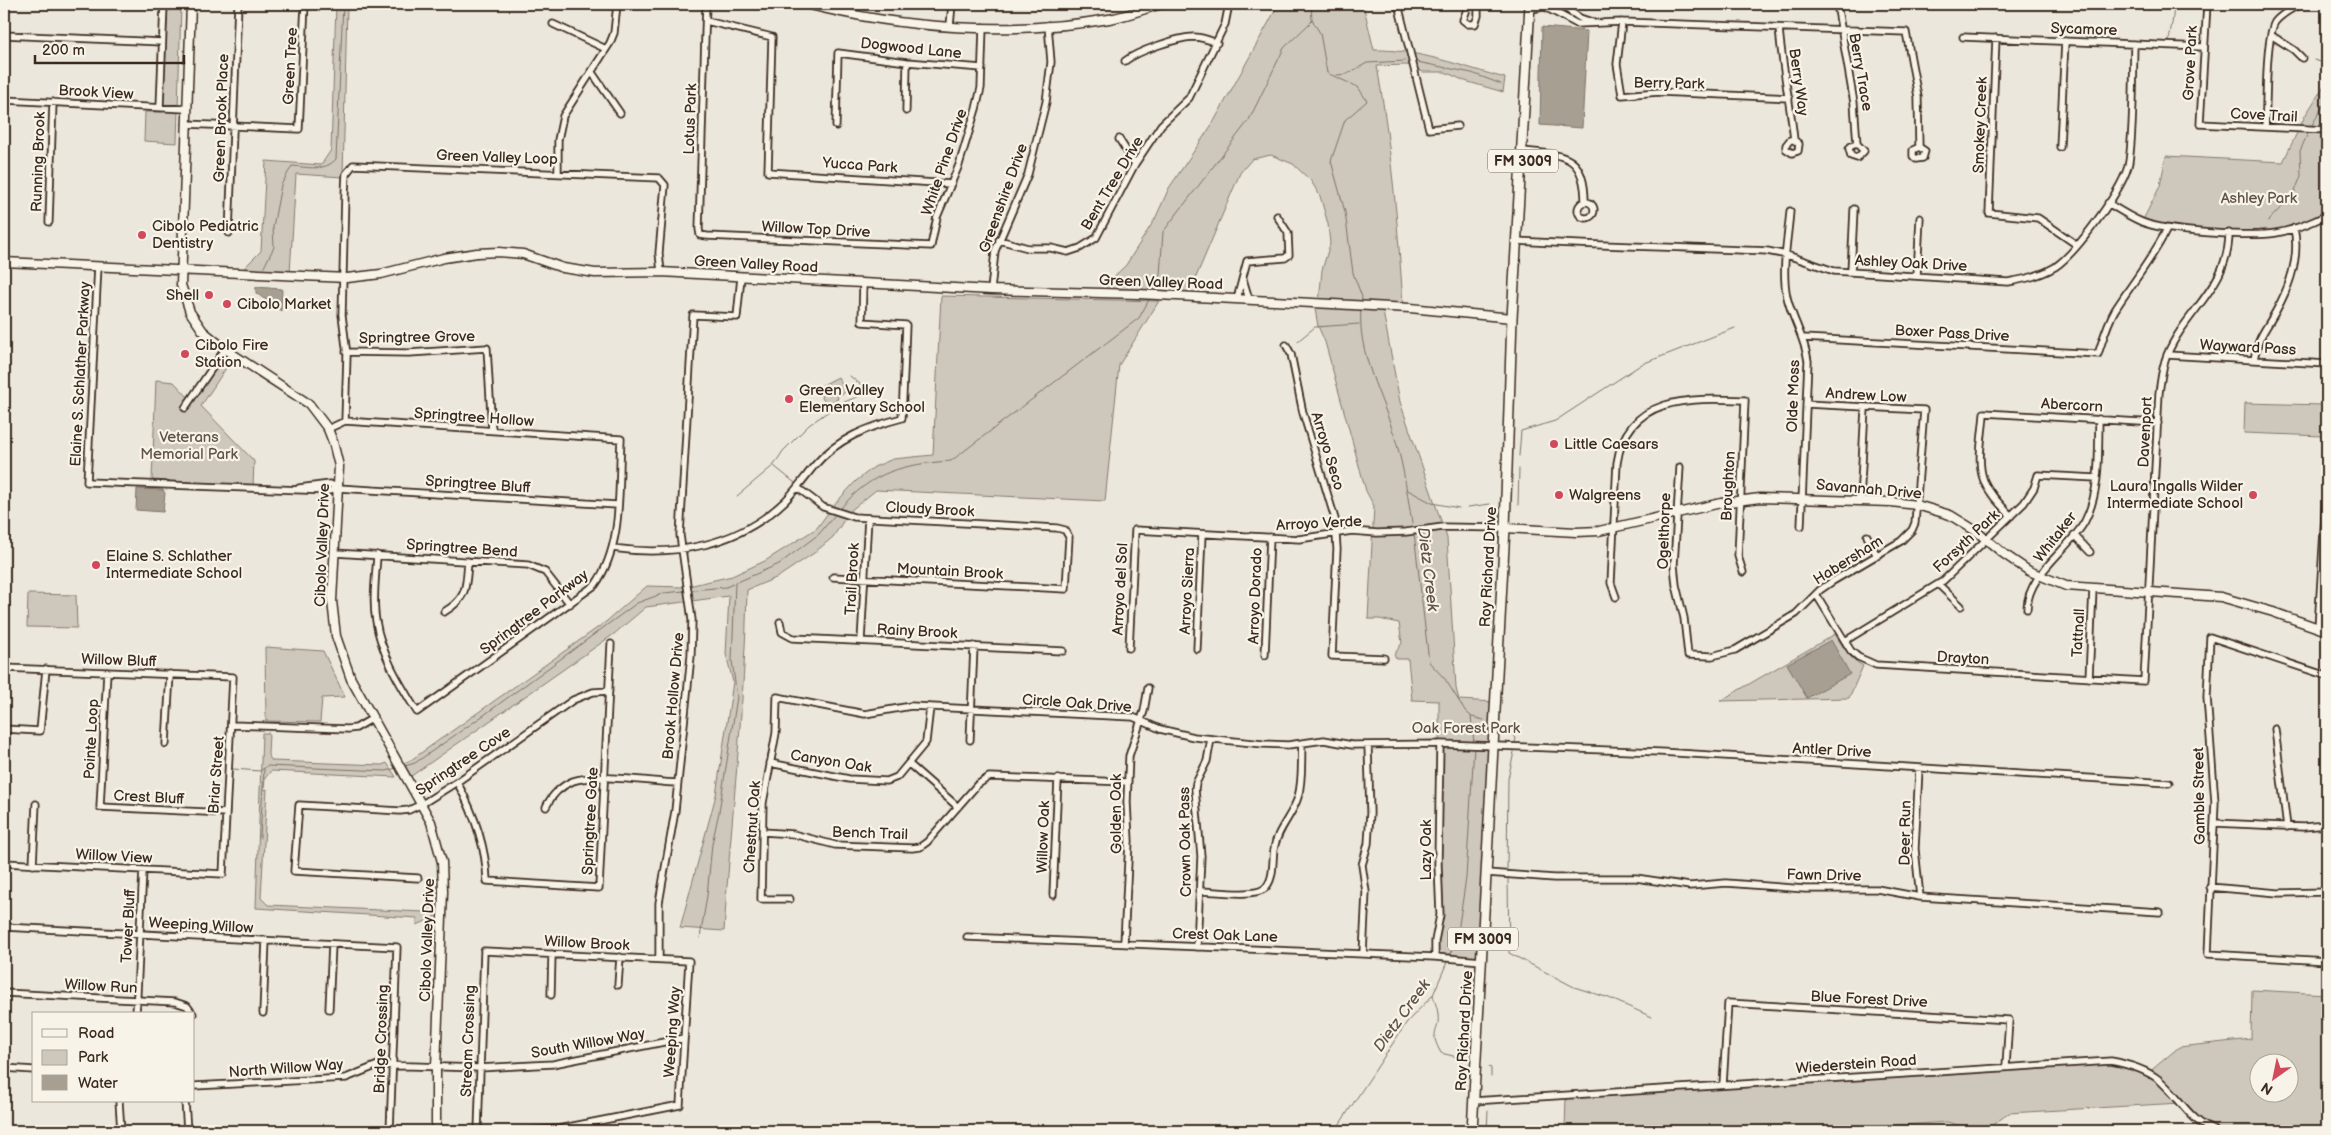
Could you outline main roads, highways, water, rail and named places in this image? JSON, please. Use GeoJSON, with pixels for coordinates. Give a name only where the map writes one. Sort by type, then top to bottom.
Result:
{"type":"FeatureCollection","features":[{"type":"Feature","properties":{"kind":"main road","name":"Roy Richard Drive"},"geometry":{"type":"LineString","coordinates":[[1472,1131],[1505,528],[1512,318],[1518,241],[1530,6]]}},
{"type":"Feature","properties":{"kind":"water"},"geometry":{"type":"Polygon","coordinates":[[[1542,27],[1587,31],[1582,128],[1540,125],[1542,27]]]}},
{"type":"Feature","properties":{"kind":"water"},"geometry":{"type":"Polygon","coordinates":[[[256,287],[282,289],[281,311],[256,293],[256,287]]]}},
{"type":"Feature","properties":{"kind":"water"},"geometry":{"type":"Polygon","coordinates":[[[137,489],[163,490],[165,493],[163,512],[136,510],[137,489]]]}},
{"type":"Feature","properties":{"kind":"water"},"geometry":{"type":"Polygon","coordinates":[[[1831,640],[1850,674],[1807,698],[1787,664],[1831,640]]]}},
{"type":"Feature","properties":{"kind":"waterway"},"geometry":{"type":"LineString","coordinates":[[264,267],[274,247],[273,227],[281,185],[292,166],[321,167],[327,166],[336,159],[343,4]]}},
{"type":"Feature","properties":{"kind":"waterway","name":"Dietz Creek"},"geometry":{"type":"LineString","coordinates":[[1311,4],[1312,20],[1320,33],[1327,73],[1358,87],[1367,101],[1345,120],[1331,161],[1345,212],[1353,273],[1362,297],[1361,302]]}},
{"type":"Feature","properties":{"kind":"waterway"},"geometry":{"type":"LineString","coordinates":[[2169,42],[2173,4]]}},
{"type":"Feature","properties":{"kind":"waterway"},"geometry":{"type":"LineString","coordinates":[[1155,287],[1160,275],[1163,232],[1249,120],[1284,48],[1312,21]]}},
{"type":"Feature","properties":{"kind":"waterway"},"geometry":{"type":"LineString","coordinates":[[2314,60],[2327,64]]}},
{"type":"Feature","properties":{"kind":"waterway"},"geometry":{"type":"LineString","coordinates":[[1337,75],[1347,74],[1367,63],[1405,61]]}},
{"type":"Feature","properties":{"kind":"waterway"},"geometry":{"type":"LineString","coordinates":[[1417,62],[1472,73],[1501,84]]}},
{"type":"Feature","properties":{"kind":"waterway"},"geometry":{"type":"LineString","coordinates":[[2312,125],[2327,99]]}},
{"type":"Feature","properties":{"kind":"waterway"},"geometry":{"type":"LineString","coordinates":[[2268,221],[2294,194],[2301,176],[2300,151],[2308,133]]}},
{"type":"Feature","properties":{"kind":"waterway"},"geometry":{"type":"LineString","coordinates":[[840,509],[864,486],[890,472],[918,464],[951,461],[1139,318],[1150,298]]}},
{"type":"Feature","properties":{"kind":"waterway","name":"Dietz Creek"},"geometry":{"type":"LineString","coordinates":[[1361,308],[1363,342],[1398,449],[1406,483],[1413,529]]}},
{"type":"Feature","properties":{"kind":"waterway"},"geometry":{"type":"LineString","coordinates":[[1298,341],[1315,327],[1359,324]]}},
{"type":"Feature","properties":{"kind":"waterway"},"geometry":{"type":"LineString","coordinates":[[1519,456],[1521,431],[1555,421],[1642,364],[1735,328]]}},
{"type":"Feature","properties":{"kind":"waterway"},"geometry":{"type":"LineString","coordinates":[[737,496],[774,465],[783,451],[809,425],[839,404],[870,392],[850,376]]}},
{"type":"Feature","properties":{"kind":"waterway"},"geometry":{"type":"LineString","coordinates":[[774,466],[795,483]]}},
{"type":"Feature","properties":{"kind":"waterway"},"geometry":{"type":"LineString","coordinates":[[1518,505],[1519,469]]}},
{"type":"Feature","properties":{"kind":"waterway"},"geometry":{"type":"LineString","coordinates":[[1406,489],[1432,503],[1459,508]]}},
{"type":"Feature","properties":{"kind":"waterway"},"geometry":{"type":"LineString","coordinates":[[1468,507],[1490,504]]}},
{"type":"Feature","properties":{"kind":"waterway"},"geometry":{"type":"LineString","coordinates":[[692,590],[726,587],[779,564],[819,534],[834,516]]}},
{"type":"Feature","properties":{"kind":"waterway","name":"Dietz Creek"},"geometry":{"type":"LineString","coordinates":[[1414,533],[1429,662],[1445,679],[1466,712],[1471,716],[1474,743]]}},
{"type":"Feature","properties":{"kind":"waterway"},"geometry":{"type":"LineString","coordinates":[[700,938],[707,896],[712,844],[719,812],[737,697],[732,661],[735,583]]}},
{"type":"Feature","properties":{"kind":"waterway"},"geometry":{"type":"LineString","coordinates":[[405,766],[415,763],[484,715],[637,603],[664,593],[684,591]]}},
{"type":"Feature","properties":{"kind":"waterway"},"geometry":{"type":"LineString","coordinates":[[1472,717],[1484,720]]}},
{"type":"Feature","properties":{"kind":"waterway"},"geometry":{"type":"LineString","coordinates":[[1508,730],[1516,738],[1515,743]]}},
{"type":"Feature","properties":{"kind":"waterway","name":"Dietz Creek"},"geometry":{"type":"LineString","coordinates":[[1449,956],[1457,938],[1466,878],[1474,747]]}},
{"type":"Feature","properties":{"kind":"waterway"},"geometry":{"type":"LineString","coordinates":[[1507,872],[1508,779],[1514,752]]}},
{"type":"Feature","properties":{"kind":"waterway"},"geometry":{"type":"LineString","coordinates":[[233,769],[260,771],[267,766],[386,771],[396,768]]}},
{"type":"Feature","properties":{"kind":"waterway"},"geometry":{"type":"LineString","coordinates":[[260,838],[264,769]]}},
{"type":"Feature","properties":{"kind":"waterway"},"geometry":{"type":"LineString","coordinates":[[1508,878],[1509,953],[1574,987],[1609,998],[1652,1017]]}},
{"type":"Feature","properties":{"kind":"waterway","name":"Dietz Creek"},"geometry":{"type":"LineString","coordinates":[[1331,1131],[1339,1125],[1407,1022],[1433,995],[1448,960]]}},
{"type":"Feature","properties":{"kind":"waterway"},"geometry":{"type":"LineString","coordinates":[[1433,995],[1438,1012],[1435,1036],[1437,1046],[1441,1053],[1457,1057],[1464,1063]]}},
{"type":"Feature","properties":{"kind":"waterway"},"geometry":{"type":"LineString","coordinates":[[1489,1067],[1491,1068],[1491,1077]]}},
{"type":"Feature","properties":{"kind":"waterway"},"geometry":{"type":"LineString","coordinates":[[1487,1131],[1488,1111]]}},
{"type":"Feature","properties":{"kind":"place","name":"Cibolo Pediatric Dentistry"},"geometry":{"type":"Point","coordinates":[142,235]}},
{"type":"Feature","properties":{"kind":"place","name":"Shell"},"geometry":{"type":"Point","coordinates":[209,295]}},
{"type":"Feature","properties":{"kind":"place","name":"Cibolo Market"},"geometry":{"type":"Point","coordinates":[227,304]}},
{"type":"Feature","properties":{"kind":"place","name":"Cibolo Fire Station"},"geometry":{"type":"Point","coordinates":[185,354]}},
{"type":"Feature","properties":{"kind":"place","name":"Green Valley Elementary School"},"geometry":{"type":"Point","coordinates":[789,399]}},
{"type":"Feature","properties":{"kind":"place","name":"Little Caesars"},"geometry":{"type":"Point","coordinates":[1554,444]}},
{"type":"Feature","properties":{"kind":"place","name":"Walgreens"},"geometry":{"type":"Point","coordinates":[1559,495]}},
{"type":"Feature","properties":{"kind":"place","name":"Laura Ingalls Wilder Intermediate School"},"geometry":{"type":"Point","coordinates":[2253,495]}},
{"type":"Feature","properties":{"kind":"place","name":"Elaine S. Schlather Intermediate School"},"geometry":{"type":"Point","coordinates":[96,565]}},
{"type":"Feature","properties":{"kind":"park label","name":"Ashley Park"},"geometry":{"type":"Point","coordinates":[2259,198]}},
{"type":"Feature","properties":{"kind":"park label","name":"Veterans Memorial Park"},"geometry":{"type":"Point","coordinates":[189,446]}},
{"type":"Feature","properties":{"kind":"park label","name":"Oak Forest Park"},"geometry":{"type":"Point","coordinates":[1466,728]}}]}
